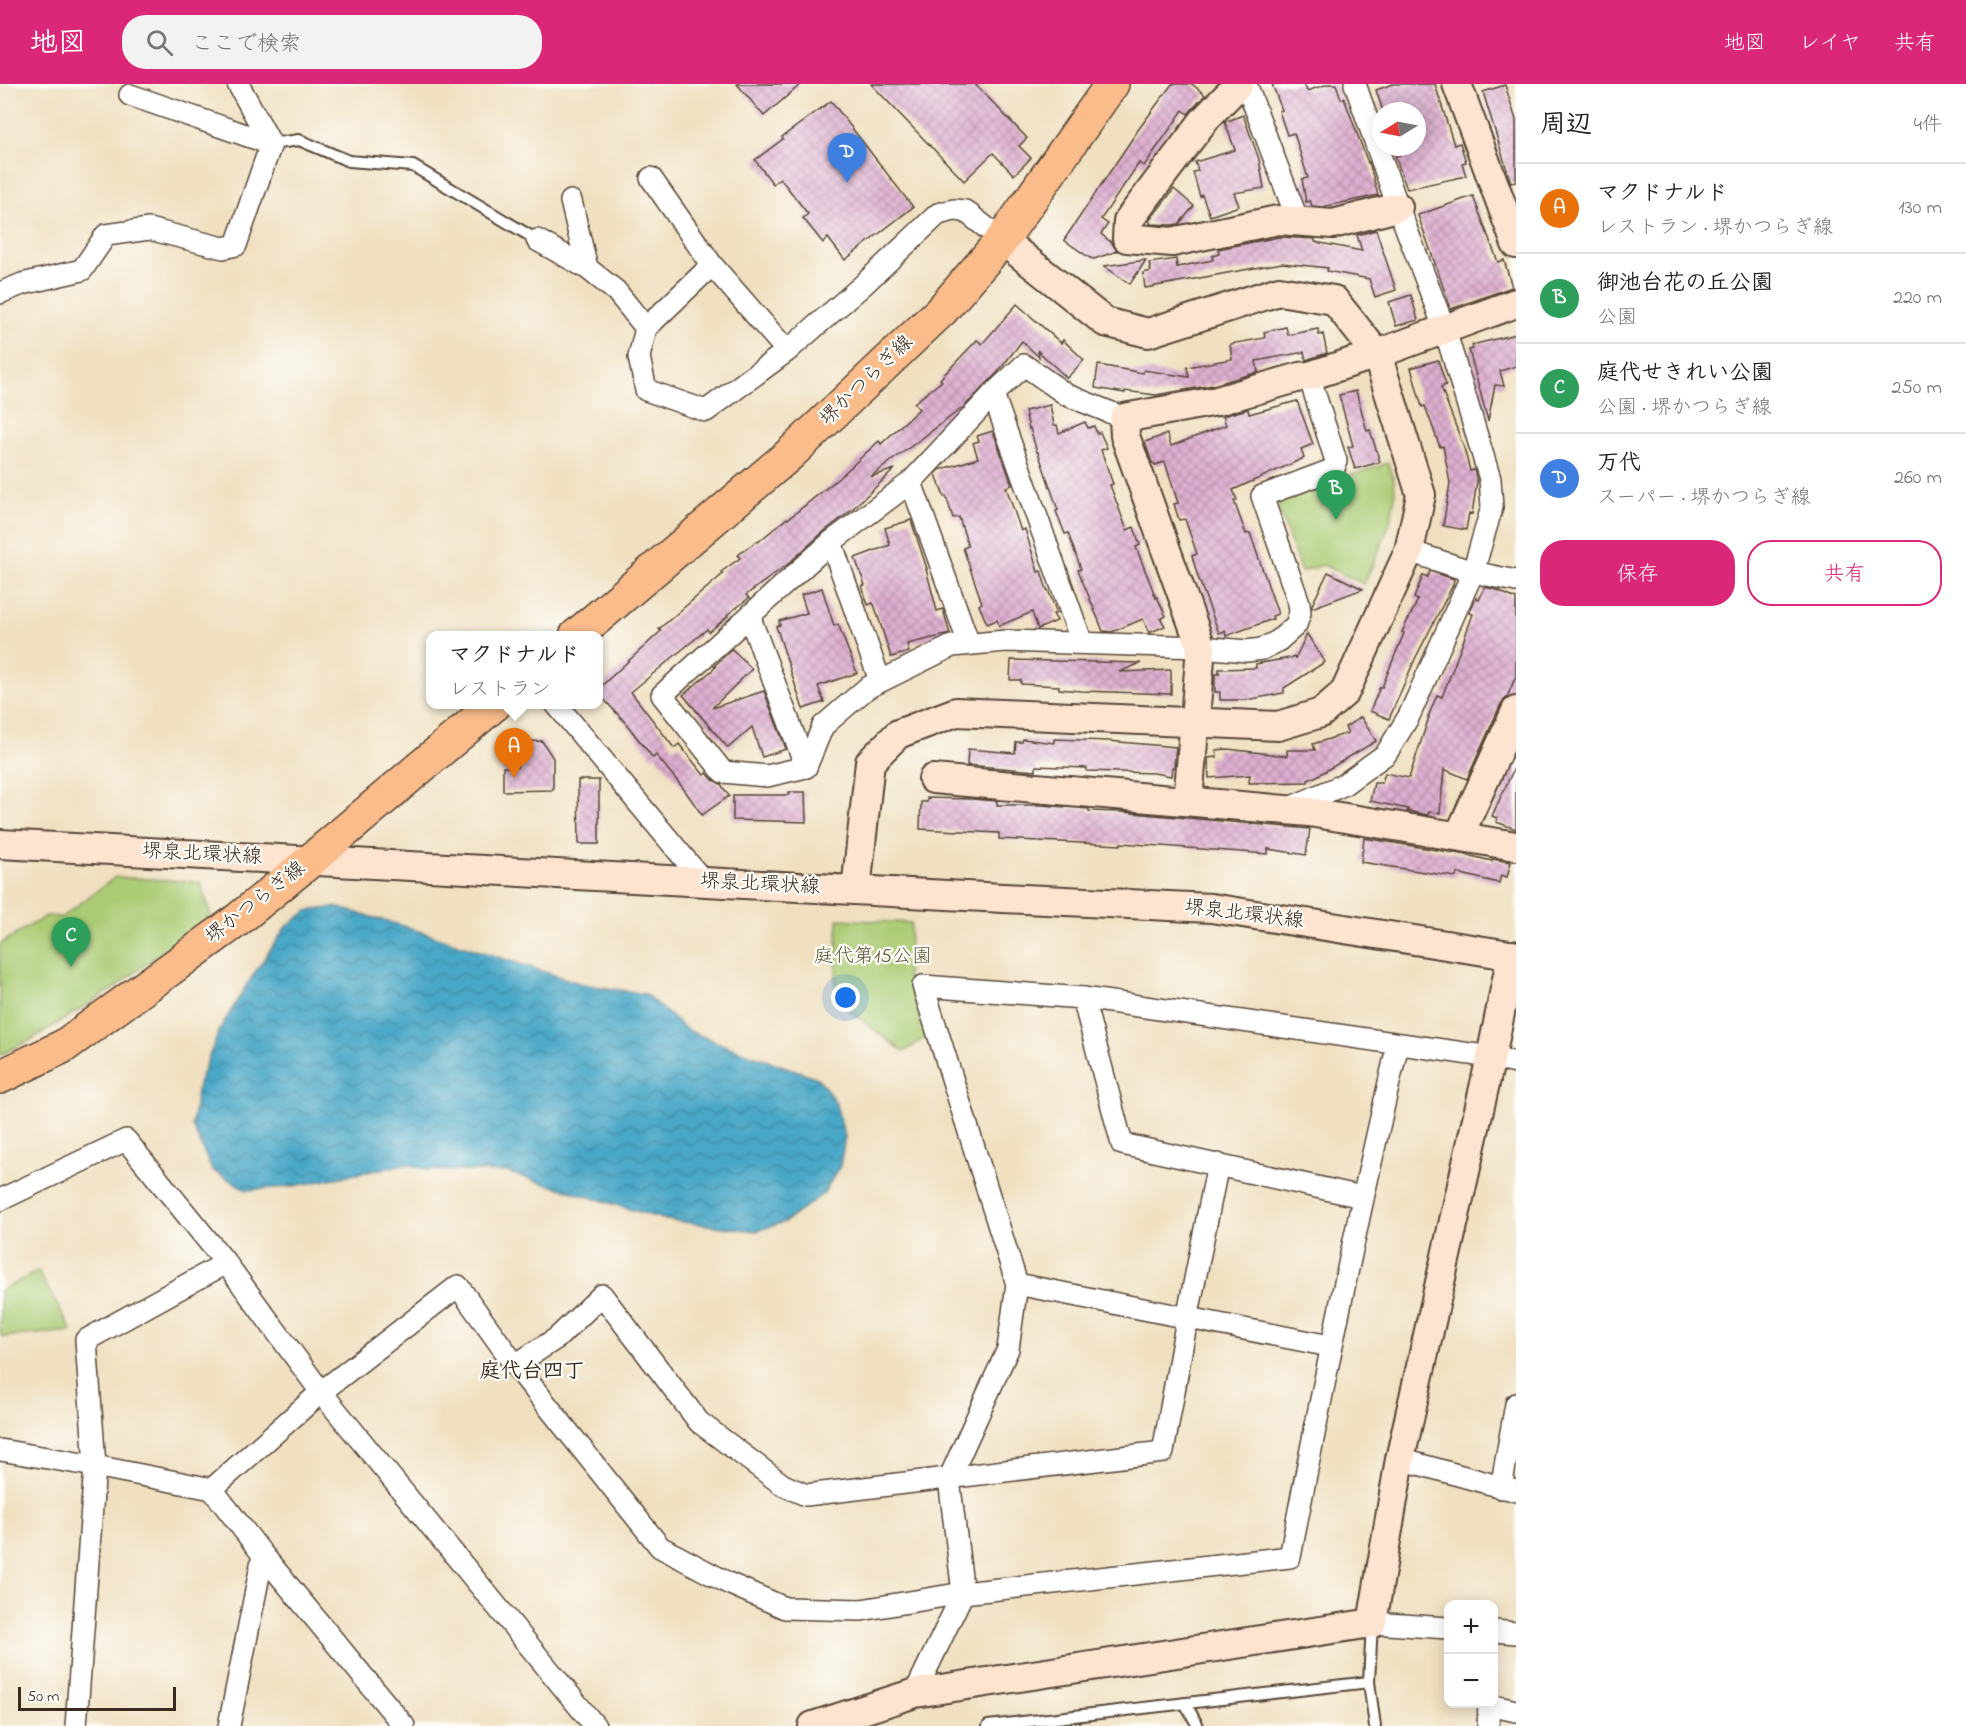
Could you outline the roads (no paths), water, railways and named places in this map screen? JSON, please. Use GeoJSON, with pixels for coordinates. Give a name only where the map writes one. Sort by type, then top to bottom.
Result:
{"type":"FeatureCollection","features":[{"type":"Feature","properties":{"kind":"main road","name":"堺かつらぎ線"},"geometry":{"type":"LineString","coordinates":[[582,631],[790,454],[942,310],[1002,240],[1112,84]]}},
{"type":"Feature","properties":{"kind":"main road","name":"堺かつらぎ線"},"geometry":{"type":"LineString","coordinates":[[0,1077],[64,1046],[235,922],[490,709]]}},
{"type":"Feature","properties":{"kind":"street"},"geometry":{"type":"LineString","coordinates":[[0,293],[22,284],[82,270],[106,235],[149,229],[223,248],[236,245],[271,144],[238,84]]}},
{"type":"Feature","properties":{"kind":"street"},"geometry":{"type":"LineString","coordinates":[[1239,84],[1205,119],[1128,221],[1127,238],[1172,242],[1278,220],[1333,224],[1398,207]]}},
{"type":"Feature","properties":{"kind":"street"},"geometry":{"type":"LineString","coordinates":[[1246,84],[1298,221]]}},
{"type":"Feature","properties":{"kind":"street"},"geometry":{"type":"LineString","coordinates":[[1286,810],[1343,785],[1386,754],[1410,716],[1473,573],[1492,507],[1490,479],[1445,330],[1398,207],[1355,84]]}},
{"type":"Feature","properties":{"kind":"street"},"geometry":{"type":"LineString","coordinates":[[1457,84],[1516,244]]}},
{"type":"Feature","properties":{"kind":"street"},"geometry":{"type":"LineString","coordinates":[[130,95],[271,144]]}},
{"type":"Feature","properties":{"kind":"street"},"geometry":{"type":"LineString","coordinates":[[651,178],[711,265],[787,351]]}},
{"type":"Feature","properties":{"kind":"street"},"geometry":{"type":"LineString","coordinates":[[571,201],[587,268]]}},
{"type":"Feature","properties":{"kind":"street"},"geometry":{"type":"LineString","coordinates":[[711,265],[646,328],[639,357],[645,390],[706,411],[787,351],[938,214],[954,210],[965,211],[1105,322],[1148,333],[1279,291],[1334,300],[1377,354],[1421,495],[1409,551],[1345,692],[1321,713],[1278,726],[956,712],[898,734],[870,762],[856,890]]}},
{"type":"Feature","properties":{"kind":"street"},"geometry":{"type":"LineString","coordinates":[[537,240],[587,268],[616,291],[646,328]]}},
{"type":"Feature","properties":{"kind":"street"},"geometry":{"type":"LineString","coordinates":[[806,767],[767,776],[723,772],[662,695],[750,618],[831,542],[911,482],[993,394],[1024,365],[1067,395],[1124,418],[1217,401],[1309,376],[1377,354],[1516,303]]}},
{"type":"Feature","properties":{"kind":"street"},"geometry":{"type":"LineString","coordinates":[[806,767],[823,726],[867,688],[952,646],[1005,641],[1201,647],[1247,651],[1278,641],[1296,625],[1300,614],[1299,603],[1262,496],[1334,469],[1336,461],[1309,376]]}},
{"type":"Feature","properties":{"kind":"street"},"geometry":{"type":"LineString","coordinates":[[993,394],[1082,644]]}},
{"type":"Feature","properties":{"kind":"street"},"geometry":{"type":"LineString","coordinates":[[1124,418],[1125,436],[1201,647],[1188,801]]}},
{"type":"Feature","properties":{"kind":"street"},"geometry":{"type":"LineString","coordinates":[[911,482],[969,644]]}},
{"type":"Feature","properties":{"kind":"street"},"geometry":{"type":"LineString","coordinates":[[831,542],[880,681]]}},
{"type":"Feature","properties":{"kind":"street"},"geometry":{"type":"LineString","coordinates":[[1409,551],[1473,573],[1516,581]]}},
{"type":"Feature","properties":{"kind":"street"},"geometry":{"type":"LineString","coordinates":[[750,618],[806,767]]}},
{"type":"Feature","properties":{"kind":"street"},"geometry":{"type":"LineString","coordinates":[[559,709],[704,882]]}},
{"type":"Feature","properties":{"kind":"street"},"geometry":{"type":"LineString","coordinates":[[1459,836],[1516,711]]}},
{"type":"Feature","properties":{"kind":"street"},"geometry":{"type":"LineString","coordinates":[[933,779],[1309,812],[1516,846]]}},
{"type":"Feature","properties":{"kind":"street","name":"堺泉北環状線"},"geometry":{"type":"LineString","coordinates":[[0,844],[1211,908],[1514,956]]}},
{"type":"Feature","properties":{"kind":"street"},"geometry":{"type":"LineString","coordinates":[[1372,1623],[1400,1459],[1503,1060],[1514,956]]}},
{"type":"Feature","properties":{"kind":"street"},"geometry":{"type":"LineString","coordinates":[[915,1693],[963,1593],[949,1479],[1008,1349],[1017,1284],[923,986],[1083,998],[1503,1060]]}},
{"type":"Feature","properties":{"kind":"street"},"geometry":{"type":"LineString","coordinates":[[1083,998],[1122,1144],[1362,1197]]}},
{"type":"Feature","properties":{"kind":"street"},"geometry":{"type":"LineString","coordinates":[[212,1489],[321,1392],[458,1286],[515,1365],[660,1547],[728,1583],[784,1608],[861,1610],[963,1593],[1290,1557],[1330,1346],[1398,1044]]}},
{"type":"Feature","properties":{"kind":"street"},"geometry":{"type":"LineString","coordinates":[[0,1200],[126,1140],[226,1263],[321,1392],[595,1726]]}},
{"type":"Feature","properties":{"kind":"street"},"geometry":{"type":"LineString","coordinates":[[515,1365],[557,1338],[602,1295],[699,1422],[783,1485],[807,1495],[1163,1452],[1218,1164]]}},
{"type":"Feature","properties":{"kind":"street"},"geometry":{"type":"LineString","coordinates":[[76,1726],[95,1466],[86,1340],[226,1263]]}},
{"type":"Feature","properties":{"kind":"street"},"geometry":{"type":"LineString","coordinates":[[1017,1284],[1330,1346]]}},
{"type":"Feature","properties":{"kind":"street"},"geometry":{"type":"LineString","coordinates":[[1400,1459],[1509,1490],[1516,1404]]}},
{"type":"Feature","properties":{"kind":"street"},"geometry":{"type":"LineString","coordinates":[[0,1450],[212,1489],[263,1555],[404,1726]]}},
{"type":"Feature","properties":{"kind":"street"},"geometry":{"type":"LineString","coordinates":[[229,1726],[263,1555]]}},
{"type":"Feature","properties":{"kind":"street"},"geometry":{"type":"LineString","coordinates":[[813,1726],[915,1693],[1372,1623],[1444,1628]]}},
{"type":"Feature","properties":{"kind":"street"},"geometry":{"type":"LineString","coordinates":[[1498,1631],[1516,1633]]}},
{"type":"Feature","properties":{"kind":"street"},"geometry":{"type":"LineString","coordinates":[[1488,1712],[1516,1711]]}},
{"type":"Feature","properties":{"kind":"lane"},"geometry":{"type":"LineString","coordinates":[[271,144],[299,140],[349,161],[413,166],[537,240]]}},
{"type":"Feature","properties":{"kind":"lane"},"geometry":{"type":"LineString","coordinates":[[1372,1623],[1369,1682],[1375,1726]]}},
{"type":"Feature","properties":{"kind":"lane"},"geometry":{"type":"LineString","coordinates":[[988,1726],[1369,1682]]}},
{"type":"Feature","properties":{"kind":"lane"},"geometry":{"type":"LineString","coordinates":[[1185,1703],[1198,1726]]}},
{"type":"Feature","properties":{"kind":"water"},"geometry":{"type":"Polygon","coordinates":[[[336,907],[400,925],[582,984],[645,994],[687,1030],[818,1078],[835,1101],[845,1137],[840,1166],[823,1194],[785,1222],[756,1231],[666,1220],[506,1172],[429,1170],[408,1164],[289,1187],[247,1190],[212,1170],[192,1126],[198,1084],[220,1029],[285,928],[307,911],[336,907]]]}},
{"type":"Feature","properties":{"kind":"place","name":"万代"},"geometry":{"type":"Point","coordinates":[847,183]}},
{"type":"Feature","properties":{"kind":"place","name":"御池台花の丘公園"},"geometry":{"type":"Point","coordinates":[1336,520]}},
{"type":"Feature","properties":{"kind":"place","name":"マクドナルド"},"geometry":{"type":"Point","coordinates":[514,778]}},
{"type":"Feature","properties":{"kind":"place","name":"庭代せきれい公園"},"geometry":{"type":"Point","coordinates":[71,967]}},
{"type":"Feature","properties":{"kind":"district","name":"庭代台四丁"},"geometry":{"type":"Point","coordinates":[532,1372]}},
{"type":"Feature","properties":{"kind":"park label","name":"庭代第15公園"},"geometry":{"type":"Point","coordinates":[873,957]}}]}
